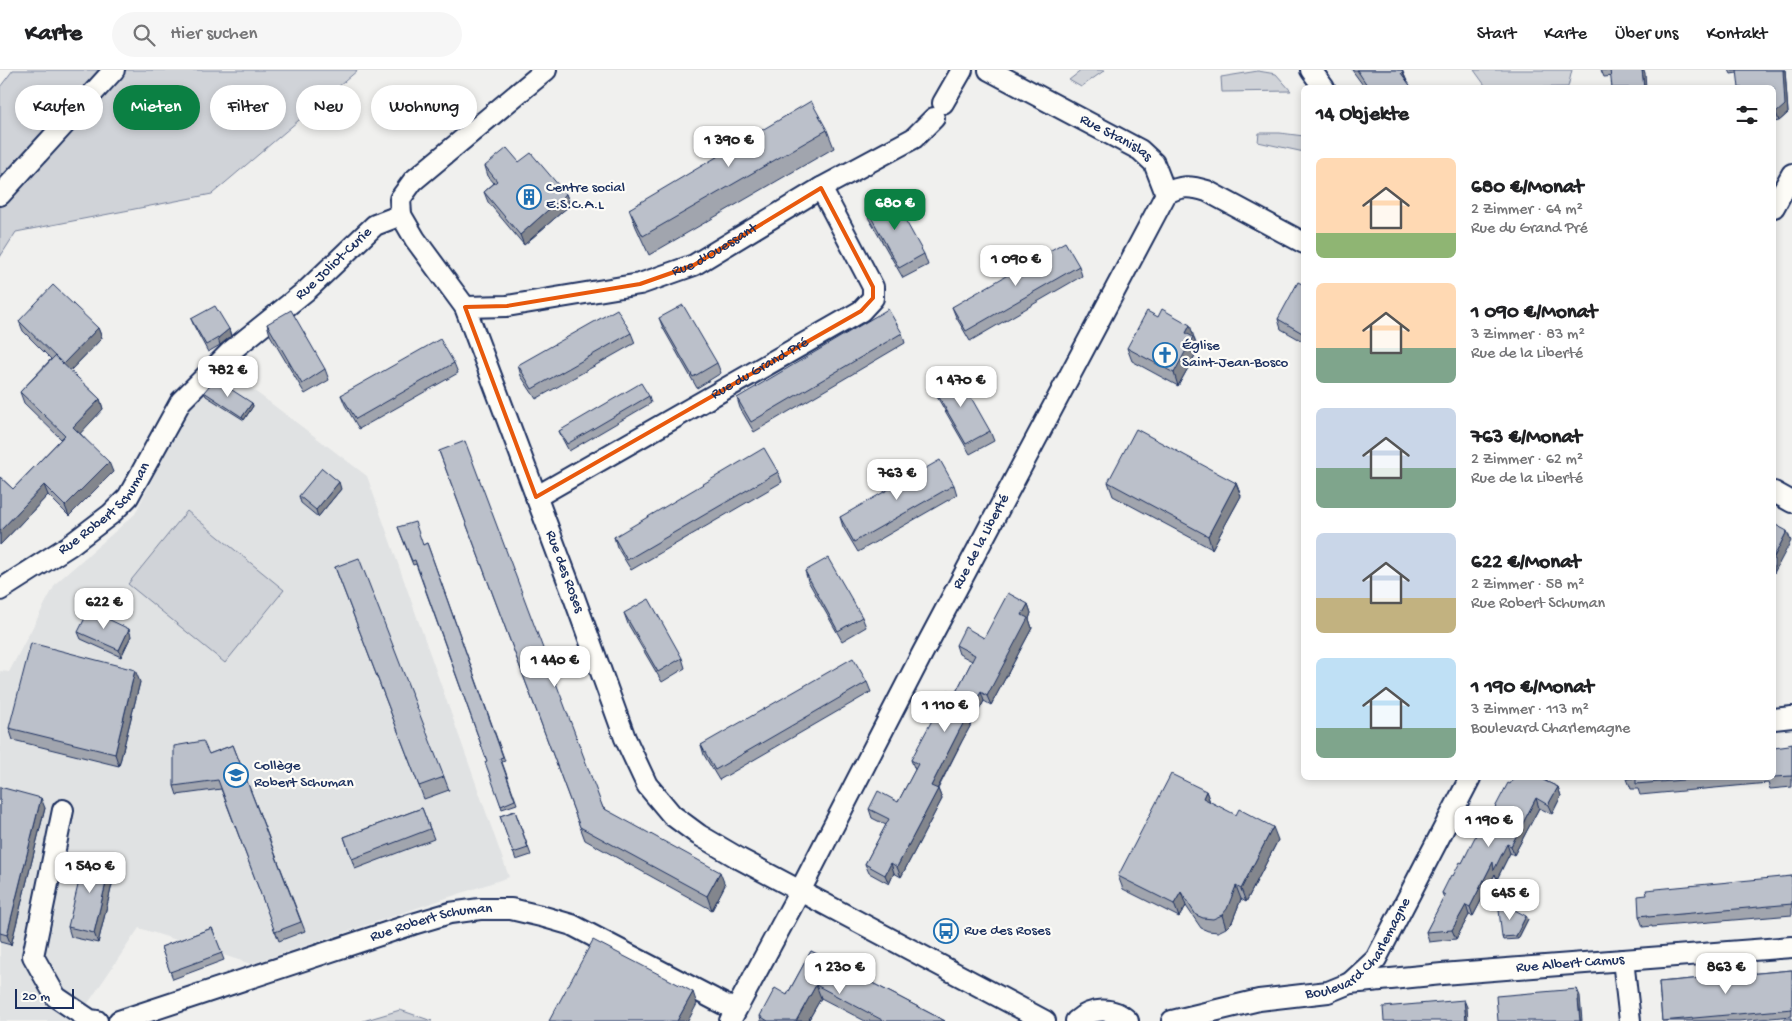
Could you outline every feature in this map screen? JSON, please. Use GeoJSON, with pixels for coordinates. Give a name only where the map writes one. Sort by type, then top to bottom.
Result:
{"type":"FeatureCollection","features":[{"type":"Feature","properties":{"kind":"street"},"geometry":{"type":"LineString","coordinates":[[0,195],[114,70]]}},
{"type":"Feature","properties":{"kind":"street"},"geometry":{"type":"LineString","coordinates":[[401,215],[400,199],[413,182],[546,70]]}},
{"type":"Feature","properties":{"kind":"street","name":"Rue d'Ouessant"},"geometry":{"type":"LineString","coordinates":[[465,307],[507,306],[640,284],[694,265],[821,188],[914,138],[938,110],[962,70]]}},
{"type":"Feature","properties":{"kind":"street","name":"Rue Stanislas"},"geometry":{"type":"LineString","coordinates":[[989,70],[1140,150],[1154,162],[1166,194]]}},
{"type":"Feature","properties":{"kind":"street"},"geometry":{"type":"LineString","coordinates":[[1312,70],[1322,85]]}},
{"type":"Feature","properties":{"kind":"street"},"geometry":{"type":"LineString","coordinates":[[1776,203],[1792,174]]}},
{"type":"Feature","properties":{"kind":"street"},"geometry":{"type":"LineString","coordinates":[[1166,194],[1183,186],[1207,191],[1301,241]]}},
{"type":"Feature","properties":{"kind":"street","name":"Rue du Grand Pré"},"geometry":{"type":"LineString","coordinates":[[536,497],[861,311],[873,298],[873,287],[821,188]]}},
{"type":"Feature","properties":{"kind":"street","name":"Rue de la Liberté"},"geometry":{"type":"LineString","coordinates":[[733,1015],[800,892],[922,654],[1166,194]]}},
{"type":"Feature","properties":{"kind":"street","name":"Rue des Roses"},"geometry":{"type":"LineString","coordinates":[[401,215],[415,239],[465,307],[625,738],[647,785],[672,814],[699,835],[800,892],[1045,1021]]}},
{"type":"Feature","properties":{"kind":"street","name":"Rue Joliot-Curie"},"geometry":{"type":"LineString","coordinates":[[181,401],[232,351],[307,290],[375,225],[401,215]]}},
{"type":"Feature","properties":{"kind":"street","name":"Rue Robert Schuman"},"geometry":{"type":"LineString","coordinates":[[0,590],[68,546],[111,514],[128,497],[181,401]]}},
{"type":"Feature","properties":{"kind":"street"},"geometry":{"type":"LineString","coordinates":[[1776,493],[1792,502]]}},
{"type":"Feature","properties":{"kind":"street"},"geometry":{"type":"LineString","coordinates":[[1776,719],[1792,717]]}},
{"type":"Feature","properties":{"kind":"street","name":"Boulevard Charlemagne"},"geometry":{"type":"LineString","coordinates":[[1172,1021],[1258,1000],[1328,992],[1350,983],[1376,959],[1469,780]]}},
{"type":"Feature","properties":{"kind":"street"},"geometry":{"type":"LineString","coordinates":[[63,810],[33,956],[56,997],[90,1020],[97,1021]]}},
{"type":"Feature","properties":{"kind":"street","name":"Rue Robert Schuman"},"geometry":{"type":"LineString","coordinates":[[119,1021],[413,924],[450,913],[480,909],[511,909],[572,925],[733,1015]]}},
{"type":"Feature","properties":{"kind":"street","name":"Rue Albert Camus"},"geometry":{"type":"LineString","coordinates":[[1350,983],[1792,947]]}},
{"type":"Feature","properties":{"kind":"street"},"geometry":{"type":"LineString","coordinates":[[1623,960],[1630,1021]]}},
{"type":"Feature","properties":{"kind":"street"},"geometry":{"type":"LineString","coordinates":[[1076,1021],[1097,1010],[1110,1011],[1128,1021]]}},
{"type":"Feature","properties":{"kind":"highlighted area"},"geometry":{"type":"Polygon","coordinates":[[[821,188],[873,287],[873,298],[861,311],[536,497],[465,307],[507,306],[640,284],[694,265],[821,188]]]}},
{"type":"Feature","properties":{"kind":"shaded area"},"geometry":{"type":"Polygon","coordinates":[[[13,70],[358,70],[340,85],[296,85],[296,123],[212,194],[16,232],[0,257],[0,87],[13,70]]]}},
{"type":"Feature","properties":{"kind":"shaded area"},"geometry":{"type":"Polygon","coordinates":[[[1082,70],[1105,70],[1081,87],[1069,80],[1082,70]]]}},
{"type":"Feature","properties":{"kind":"shaded area"},"geometry":{"type":"Polygon","coordinates":[[[1474,70],[1572,70],[1568,85],[1485,85],[1474,70]]]}},
{"type":"Feature","properties":{"kind":"shaded area"},"geometry":{"type":"Polygon","coordinates":[[[1258,71],[1276,74],[1291,91],[1222,92],[1221,77],[1258,71]]]}},
{"type":"Feature","properties":{"kind":"shaded area"},"geometry":{"type":"Polygon","coordinates":[[[1259,133],[1301,136],[1301,151],[1258,142],[1259,133]]]}},
{"type":"Feature","properties":{"kind":"shaded area","name":"Collège Robert Schuman"},"geometry":{"type":"Polygon","coordinates":[[[223,367],[367,476],[509,877],[251,964],[139,928],[76,1021],[0,1021],[0,671],[9,672],[56,583],[135,514],[186,409],[223,367]]]}},
{"type":"Feature","properties":{"kind":"shaded area"},"geometry":{"type":"Polygon","coordinates":[[[187,511],[284,590],[225,663],[128,584],[187,511]]]}},
{"type":"Feature","properties":{"kind":"shaded area"},"geometry":{"type":"Polygon","coordinates":[[[400,1010],[432,1021],[363,1021],[400,1010]]]}},
{"type":"Feature","properties":{"kind":"building"},"geometry":{"type":"Polygon","coordinates":[[[1357,70],[1402,70],[1403,72],[1401,73],[1410,85],[1367,85],[1357,70]]]}},
{"type":"Feature","properties":{"kind":"building"},"geometry":{"type":"Polygon","coordinates":[[[1610,70],[1642,70],[1644,85],[1612,85],[1610,70]]]}},
{"type":"Feature","properties":{"kind":"building"},"geometry":{"type":"Polygon","coordinates":[[[1737,70],[1783,70],[1785,105],[1776,113],[1776,85],[1739,85],[1737,70]]]}},
{"type":"Feature","properties":{"kind":"building"},"geometry":{"type":"Polygon","coordinates":[[[811,101],[827,130],[643,236],[629,209],[811,101]]]}},
{"type":"Feature","properties":{"kind":"building","name":"Centre social E.S.C.A.L"},"geometry":{"type":"Polygon","coordinates":[[[507,148],[519,162],[531,153],[566,194],[520,235],[484,192],[497,181],[485,166],[507,148]]]}},
{"type":"Feature","properties":{"kind":"building"},"geometry":{"type":"Polygon","coordinates":[[[891,194],[924,254],[899,268],[866,208],[891,194]]]}},
{"type":"Feature","properties":{"kind":"building"},"geometry":{"type":"Polygon","coordinates":[[[1065,242],[1079,266],[966,331],[952,307],[1065,242]]]}},
{"type":"Feature","properties":{"kind":"building"},"geometry":{"type":"Polygon","coordinates":[[[1298,282],[1301,284],[1301,332],[1278,319],[1298,282]]]}},
{"type":"Feature","properties":{"kind":"building"},"geometry":{"type":"Polygon","coordinates":[[[53,285],[98,328],[63,364],[19,321],[53,285]]]}},
{"type":"Feature","properties":{"kind":"building"},"geometry":{"type":"Polygon","coordinates":[[[683,305],[717,363],[693,377],[659,318],[683,305]]]}},
{"type":"Feature","properties":{"kind":"building"},"geometry":{"type":"Polygon","coordinates":[[[215,306],[229,329],[206,345],[191,319],[215,306]]]}},
{"type":"Feature","properties":{"kind":"building"},"geometry":{"type":"Polygon","coordinates":[[[617,309],[631,333],[532,389],[518,365],[617,309]]]}},
{"type":"Feature","properties":{"kind":"building"},"geometry":{"type":"Polygon","coordinates":[[[888,309],[902,333],[751,422],[737,398],[888,309]]]}},
{"type":"Feature","properties":{"kind":"building","name":"Église Saint-Jean-Bosco"},"geometry":{"type":"Polygon","coordinates":[[[1162,309],[1190,325],[1186,333],[1193,337],[1174,373],[1127,348],[1147,311],[1158,317],[1162,309]]]}},
{"type":"Feature","properties":{"kind":"building"},"geometry":{"type":"Polygon","coordinates":[[[291,310],[325,369],[302,384],[267,324],[291,310]]]}},
{"type":"Feature","properties":{"kind":"building"},"geometry":{"type":"Polygon","coordinates":[[[440,339],[454,363],[356,419],[341,395],[440,339]]]}},
{"type":"Feature","properties":{"kind":"building"},"geometry":{"type":"Polygon","coordinates":[[[55,356],[100,399],[73,427],[109,462],[65,506],[44,485],[0,531],[0,477],[13,489],[65,435],[20,392],[55,356]]]}},
{"type":"Feature","properties":{"kind":"building"},"geometry":{"type":"Polygon","coordinates":[[[956,371],[990,431],[966,444],[932,385],[956,371]]]}},
{"type":"Feature","properties":{"kind":"building"},"geometry":{"type":"Polygon","coordinates":[[[215,379],[252,403],[242,417],[204,392],[215,379]]]}},
{"type":"Feature","properties":{"kind":"building"},"geometry":{"type":"Polygon","coordinates":[[[641,383],[649,396],[567,444],[559,431],[641,383]]]}},
{"type":"Feature","properties":{"kind":"building"},"geometry":{"type":"Polygon","coordinates":[[[1136,429],[1236,483],[1208,536],[1108,482],[1136,429]]]}},
{"type":"Feature","properties":{"kind":"building"},"geometry":{"type":"Polygon","coordinates":[[[465,441],[603,808],[720,872],[707,896],[580,827],[439,451],[465,441]]]}},
{"type":"Feature","properties":{"kind":"building"},"geometry":{"type":"Polygon","coordinates":[[[764,448],[778,472],[627,560],[614,537],[764,448]]]}},
{"type":"Feature","properties":{"kind":"building"},"geometry":{"type":"Polygon","coordinates":[[[940,460],[954,485],[854,542],[840,517],[940,460]]]}},
{"type":"Feature","properties":{"kind":"building"},"geometry":{"type":"Polygon","coordinates":[[[322,468],[339,482],[316,510],[299,496],[322,468]]]}},
{"type":"Feature","properties":{"kind":"building"},"geometry":{"type":"Polygon","coordinates":[[[415,522],[423,545],[427,543],[503,757],[500,758],[515,800],[501,806],[485,762],[487,761],[415,560],[412,561],[398,527],[415,522]]]}},
{"type":"Feature","properties":{"kind":"building"},"geometry":{"type":"Polygon","coordinates":[[[1776,525],[1787,531],[1776,553],[1776,525]]]}},
{"type":"Feature","properties":{"kind":"building"},"geometry":{"type":"Polygon","coordinates":[[[359,558],[444,777],[419,786],[335,567],[359,558]]]}},
{"type":"Feature","properties":{"kind":"building"},"geometry":{"type":"Polygon","coordinates":[[[828,558],[862,617],[838,631],[805,571],[828,558]]]}},
{"type":"Feature","properties":{"kind":"building"},"geometry":{"type":"Polygon","coordinates":[[[1008,593],[1028,604],[1022,615],[1028,618],[987,696],[981,692],[959,731],[931,786],[938,789],[897,867],[891,863],[885,875],[865,864],[889,819],[869,809],[878,791],[898,802],[918,764],[911,760],[948,690],[955,694],[975,655],[956,645],[965,627],[984,638],[1008,593]]]}},
{"type":"Feature","properties":{"kind":"building"},"geometry":{"type":"Polygon","coordinates":[[[649,599],[682,658],[658,672],[624,613],[649,599]]]}},
{"type":"Feature","properties":{"kind":"building"},"geometry":{"type":"Polygon","coordinates":[[[89,610],[129,629],[119,650],[78,632],[89,610]]]}},
{"type":"Feature","properties":{"kind":"building"},"geometry":{"type":"Polygon","coordinates":[[[31,643],[135,670],[115,754],[9,728],[31,643]]]}},
{"type":"Feature","properties":{"kind":"building"},"geometry":{"type":"Polygon","coordinates":[[[853,658],[867,682],[715,770],[701,745],[853,658]]]}},
{"type":"Feature","properties":{"kind":"building"},"geometry":{"type":"Polygon","coordinates":[[[203,741],[209,754],[233,745],[301,922],[275,932],[218,780],[174,786],[174,746],[203,741]]]}},
{"type":"Feature","properties":{"kind":"building"},"geometry":{"type":"Polygon","coordinates":[[[1792,743],[1792,776],[1776,777],[1776,748],[1789,746],[1788,744],[1792,743]]]}},
{"type":"Feature","properties":{"kind":"building"},"geometry":{"type":"Polygon","coordinates":[[[1171,774],[1206,791],[1203,798],[1236,815],[1239,809],[1273,827],[1241,889],[1236,886],[1227,909],[1222,915],[1213,919],[1196,915],[1181,892],[1174,904],[1118,876],[1171,774]]]}},
{"type":"Feature","properties":{"kind":"building"},"geometry":{"type":"Polygon","coordinates":[[[1513,780],[1543,780],[1558,787],[1548,805],[1536,798],[1511,846],[1507,844],[1494,870],[1493,862],[1470,907],[1466,905],[1452,930],[1426,932],[1445,895],[1442,893],[1451,875],[1453,876],[1460,862],[1462,863],[1479,829],[1482,830],[1508,783],[1510,784],[1513,780]]]}},
{"type":"Feature","properties":{"kind":"building"},"geometry":{"type":"Polygon","coordinates":[[[1636,780],[1683,780],[1636,784],[1636,780]]]}},
{"type":"Feature","properties":{"kind":"building"},"geometry":{"type":"Polygon","coordinates":[[[0,787],[41,798],[7,935],[0,933],[0,787]]]}},
{"type":"Feature","properties":{"kind":"building"},"geometry":{"type":"Polygon","coordinates":[[[422,808],[430,829],[352,859],[344,837],[422,808]]]}},
{"type":"Feature","properties":{"kind":"building"},"geometry":{"type":"Polygon","coordinates":[[[515,811],[528,848],[513,853],[500,816],[515,811]]]}},
{"type":"Feature","properties":{"kind":"building"},"geometry":{"type":"Polygon","coordinates":[[[85,856],[111,862],[94,933],[68,927],[85,856]]]}},
{"type":"Feature","properties":{"kind":"building"},"geometry":{"type":"Polygon","coordinates":[[[1792,876],[1792,904],[1648,917],[1648,915],[1639,916],[1638,896],[1647,895],[1646,890],[1792,876]]]}},
{"type":"Feature","properties":{"kind":"building"},"geometry":{"type":"Polygon","coordinates":[[[1498,901],[1526,916],[1516,936],[1502,937],[1498,901]]]}},
{"type":"Feature","properties":{"kind":"building"},"geometry":{"type":"Polygon","coordinates":[[[212,928],[222,953],[170,972],[161,947],[212,928]]]}},
{"type":"Feature","properties":{"kind":"building"},"geometry":{"type":"Polygon","coordinates":[[[593,940],[693,992],[677,1021],[549,1021],[593,940]]]}},
{"type":"Feature","properties":{"kind":"building"},"geometry":{"type":"Polygon","coordinates":[[[811,951],[945,1021],[884,1021],[816,985],[796,1021],[768,1021],[760,1016],[775,988],[787,995],[811,951]]]}},
{"type":"Feature","properties":{"kind":"building"},"geometry":{"type":"Polygon","coordinates":[[[1792,970],[1792,1009],[1662,1021],[1659,982],[1792,970]]]}},
{"type":"Feature","properties":{"kind":"building"},"geometry":{"type":"Polygon","coordinates":[[[1577,989],[1580,1021],[1498,1021],[1496,996],[1577,989]]]}},
{"type":"Feature","properties":{"kind":"building"},"geometry":{"type":"Polygon","coordinates":[[[1464,1000],[1466,1021],[1384,1021],[1383,1007],[1464,1000]]]}},
{"type":"Feature","properties":{"kind":"building"},"geometry":{"type":"Polygon","coordinates":[[[1785,1018],[1792,1018],[1792,1021],[1785,1021],[1785,1018]]]}},
{"type":"Feature","properties":{"kind":"place","name":"Centre social E.S.C.A.L"},"geometry":{"type":"Point","coordinates":[529,197]}},
{"type":"Feature","properties":{"kind":"place","name":"Église Saint-Jean-Bosco"},"geometry":{"type":"Point","coordinates":[1165,355]}},
{"type":"Feature","properties":{"kind":"place","name":"Collège Robert Schuman"},"geometry":{"type":"Point","coordinates":[236,775]}},
{"type":"Feature","properties":{"kind":"place","name":"Rue des Roses"},"geometry":{"type":"Point","coordinates":[946,931]}}]}
